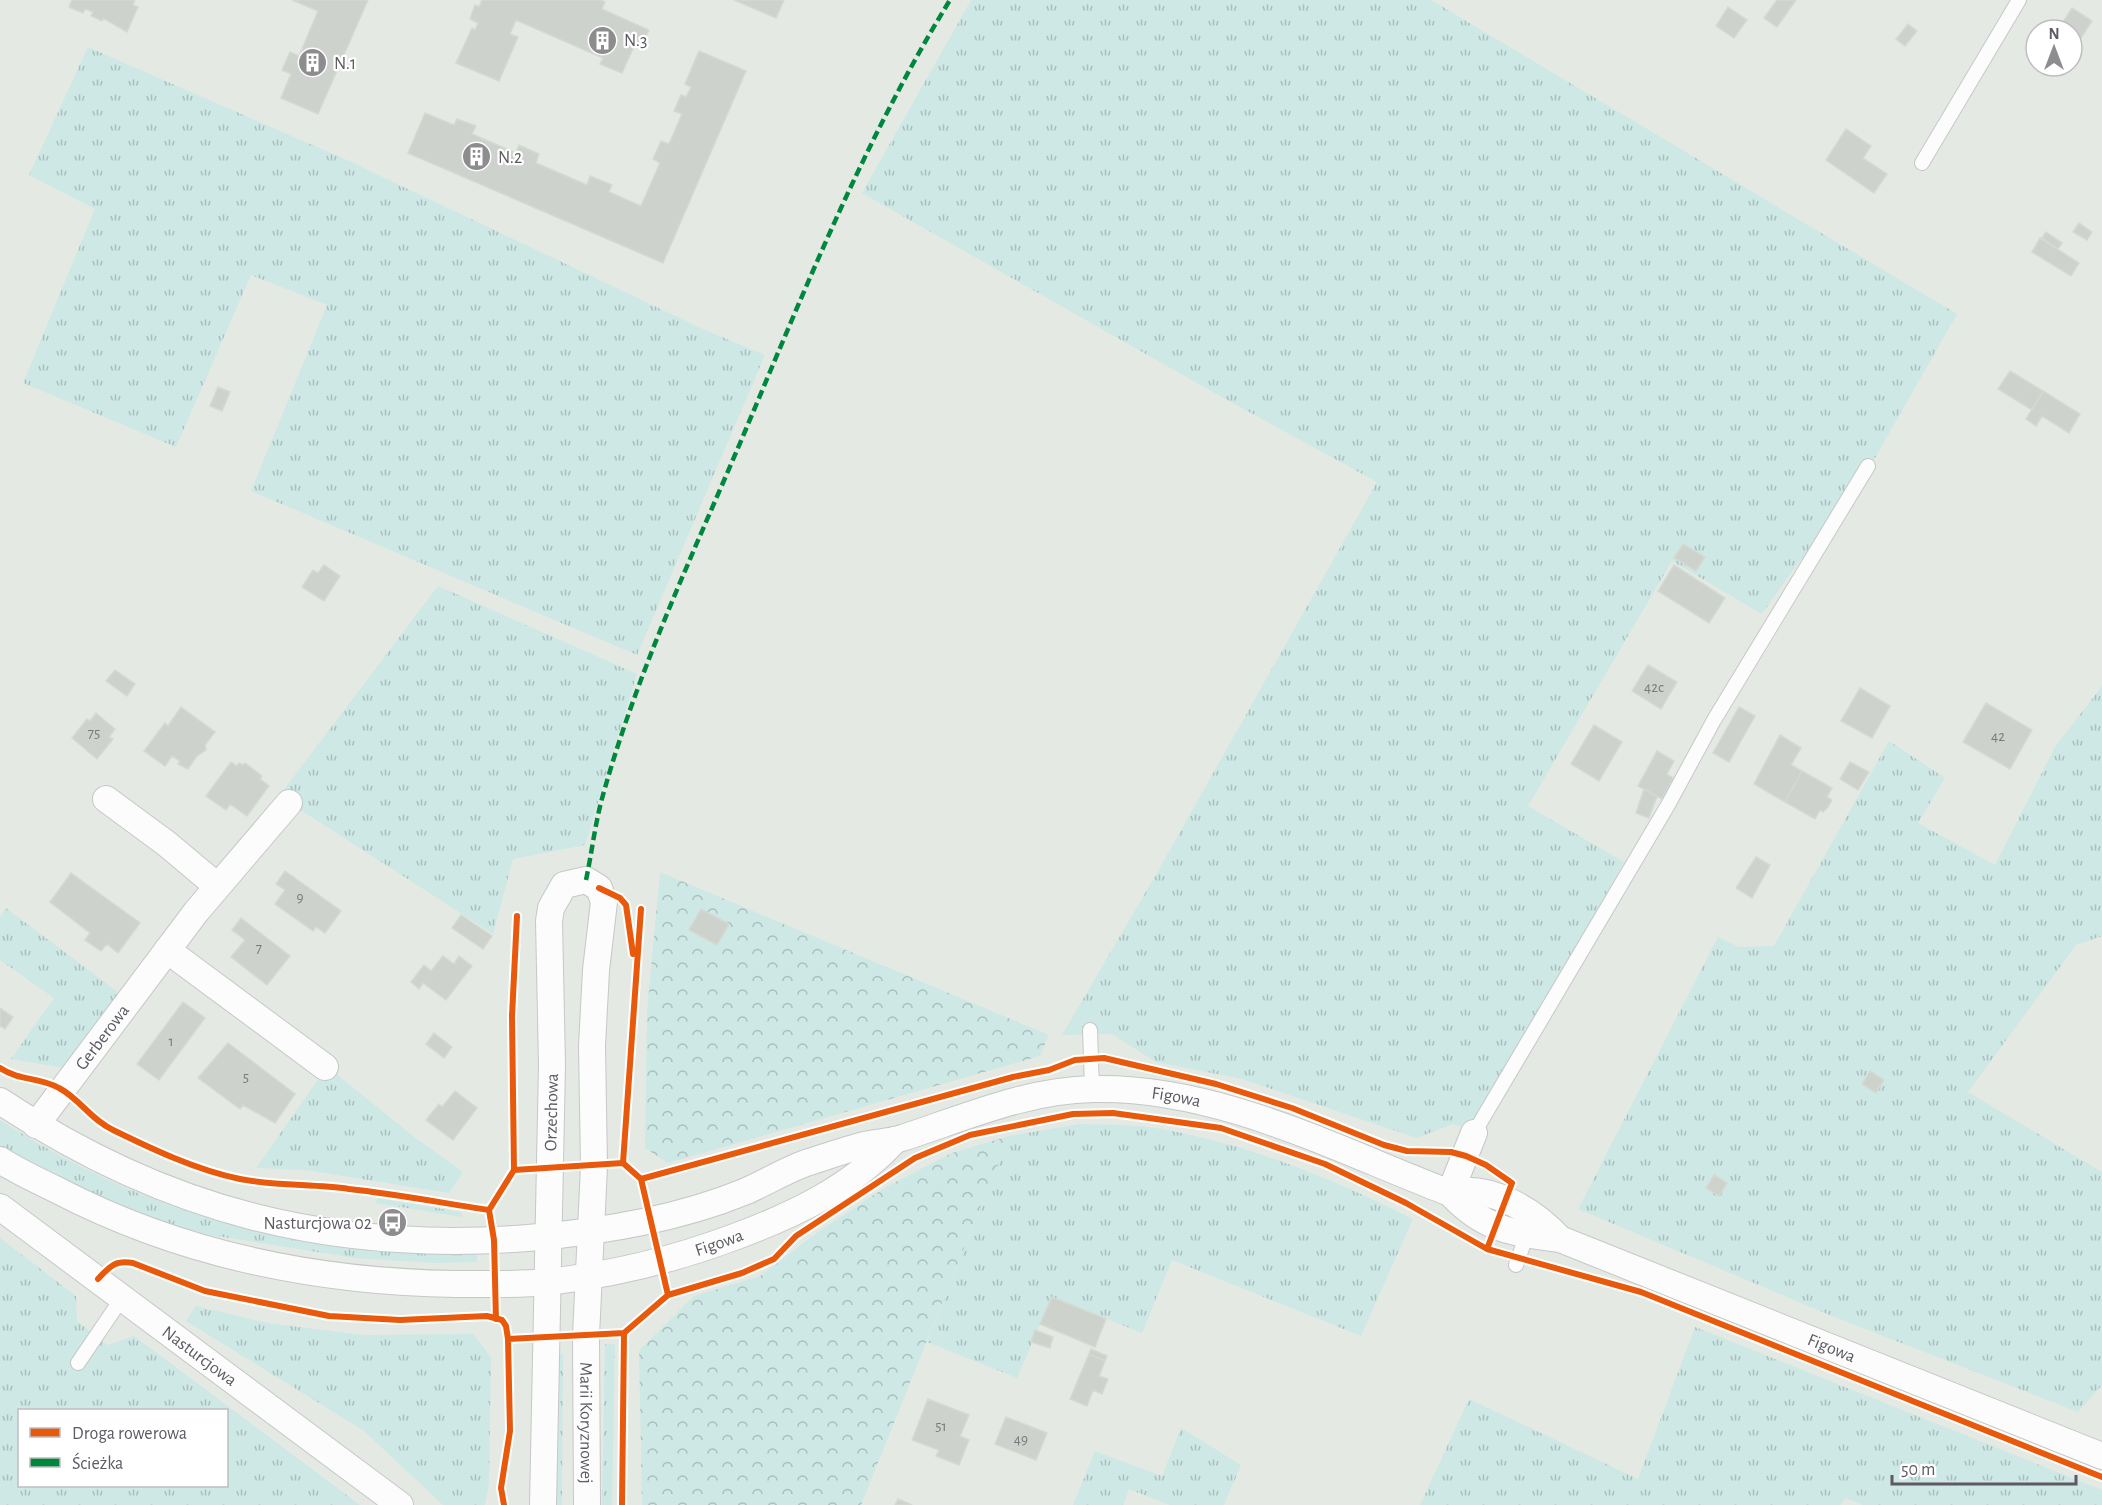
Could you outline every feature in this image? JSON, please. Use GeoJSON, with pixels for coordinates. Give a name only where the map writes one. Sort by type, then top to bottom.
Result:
{"type":"FeatureCollection","features":[{"type":"Feature","properties":{"kind":"street"},"geometry":{"type":"LineString","coordinates":[[106,799],[167,844],[216,886]]}},
{"type":"Feature","properties":{"kind":"street","name":"Gerberowa"},"geometry":{"type":"LineString","coordinates":[[36,1125],[216,886],[289,803]]}},
{"type":"Feature","properties":{"kind":"street","name":"Orzechowa"},"geometry":{"type":"LineString","coordinates":[[547,1282],[552,1065],[551,908],[564,885],[586,880],[596,885],[604,902],[596,970],[592,1046],[592,1233]]}},
{"type":"Feature","properties":{"kind":"street"},"geometry":{"type":"LineString","coordinates":[[167,950],[325,1067]]}},
{"type":"Feature","properties":{"kind":"street","name":"Figowa"},"geometry":{"type":"LineString","coordinates":[[0,1101],[36,1125],[91,1156],[175,1193],[232,1212],[300,1228],[371,1237],[442,1242],[592,1233],[650,1221],[742,1193],[801,1165],[867,1144],[896,1140],[1006,1103],[1092,1089],[1158,1094],[1256,1118],[1450,1193],[1468,1213],[1503,1230],[1530,1225],[2102,1456]]}},
{"type":"Feature","properties":{"kind":"street"},"geometry":{"type":"LineString","coordinates":[[1450,1193],[1474,1132]]}},
{"type":"Feature","properties":{"kind":"street","name":"Figowa"},"geometry":{"type":"LineString","coordinates":[[0,1160],[81,1203],[171,1241],[301,1272],[419,1284],[512,1285],[588,1276],[686,1255],[794,1214],[846,1182],[882,1155],[896,1140]]}},
{"type":"Feature","properties":{"kind":"street","name":"Nasturcjowa"},"geometry":{"type":"LineString","coordinates":[[0,1207],[400,1505]]}},
{"type":"Feature","properties":{"kind":"street","name":"Marii Koryznowej"},"geometry":{"type":"LineString","coordinates":[[587,1505],[588,1276],[592,1233]]}},
{"type":"Feature","properties":{"kind":"street"},"geometry":{"type":"LineString","coordinates":[[543,1505],[547,1282]]}},
{"type":"Feature","properties":{"kind":"lane"},"geometry":{"type":"LineString","coordinates":[[1922,163],[2019,0]]}},
{"type":"Feature","properties":{"kind":"lane"},"geometry":{"type":"LineString","coordinates":[[1474,1132],[1668,805],[1714,720],[1868,466]]}},
{"type":"Feature","properties":{"kind":"lane"},"geometry":{"type":"LineString","coordinates":[[1090,1030],[1092,1089]]}},
{"type":"Feature","properties":{"kind":"lane"},"geometry":{"type":"LineString","coordinates":[[1516,1265],[1530,1225]]}},
{"type":"Feature","properties":{"kind":"lane"},"geometry":{"type":"LineString","coordinates":[[78,1363],[122,1298]]}},
{"type":"Feature","properties":{"kind":"green space"},"geometry":{"type":"Polygon","coordinates":[[[971,0],[1431,0],[1957,314],[1875,458],[1810,560],[1801,559],[1762,614],[1672,561],[1528,806],[1624,862],[1556,984],[1467,1129],[1453,1124],[1417,1138],[1242,1079],[1156,1062],[1112,1034],[1062,1035],[1154,878],[1377,482],[1218,395],[862,193],[971,0]]]}},
{"type":"Feature","properties":{"kind":"green space"},"geometry":{"type":"Polygon","coordinates":[[[88,47],[349,161],[705,330],[765,355],[637,655],[251,491],[327,305],[251,275],[176,447],[23,383],[95,209],[29,175],[88,47]]]}},
{"type":"Feature","properties":{"kind":"green space"},"geometry":{"type":"Polygon","coordinates":[[[438,586],[637,674],[585,845],[513,859],[493,934],[279,796],[438,586]]]}},
{"type":"Feature","properties":{"kind":"green space"},"geometry":{"type":"Polygon","coordinates":[[[2102,686],[2102,936],[2076,945],[1968,1092],[2102,1172],[2102,1385],[2078,1412],[1832,1316],[1578,1209],[1718,937],[1739,947],[1774,946],[1889,741],[1945,778],[1918,823],[1995,865],[2055,747],[2102,686]]]}},
{"type":"Feature","properties":{"kind":"green space"},"geometry":{"type":"Polygon","coordinates":[[[660,872],[1049,1035],[1040,1056],[668,1163],[645,1148],[647,1012],[660,872]]]}},
{"type":"Feature","properties":{"kind":"green space"},"geometry":{"type":"Polygon","coordinates":[[[6,908],[119,993],[64,1068],[11,1059],[54,998],[0,960],[0,917],[6,908]]]}},
{"type":"Feature","properties":{"kind":"green space"},"geometry":{"type":"Polygon","coordinates":[[[329,1068],[413,1136],[463,1172],[449,1193],[306,1170],[256,1168],[317,1081],[329,1068]]]}},
{"type":"Feature","properties":{"kind":"green space"},"geometry":{"type":"Polygon","coordinates":[[[0,1120],[56,1153],[113,1182],[170,1205],[228,1224],[288,1238],[349,1248],[412,1253],[477,1254],[477,1262],[434,1263],[355,1258],[173,1229],[59,1179],[0,1146],[0,1120]]]}},
{"type":"Feature","properties":{"kind":"green space"},"geometry":{"type":"Polygon","coordinates":[[[1080,1124],[1148,1127],[1217,1141],[1317,1175],[1413,1219],[1361,1336],[1172,1260],[1142,1333],[1052,1297],[1017,1378],[927,1342],[1009,1136],[1080,1124]]]}},
{"type":"Feature","properties":{"kind":"green space"},"geometry":{"type":"Polygon","coordinates":[[[1009,1136],[861,1505],[642,1505],[639,1351],[694,1296],[760,1276],[818,1232],[886,1187],[952,1153],[1009,1136]]]}},
{"type":"Feature","properties":{"kind":"green space"},"geometry":{"type":"Polygon","coordinates":[[[377,1198],[461,1212],[462,1217],[376,1203],[377,1198]]]}},
{"type":"Feature","properties":{"kind":"green space"},"geometry":{"type":"Polygon","coordinates":[[[0,1238],[76,1296],[77,1321],[107,1345],[134,1336],[360,1505],[0,1505],[0,1238]]]}},
{"type":"Feature","properties":{"kind":"green space"},"geometry":{"type":"Polygon","coordinates":[[[196,1306],[267,1323],[363,1335],[473,1334],[491,1357],[489,1483],[485,1505],[443,1505],[364,1431],[186,1321],[196,1306]]]}},
{"type":"Feature","properties":{"kind":"green space"},"geometry":{"type":"Polygon","coordinates":[[[1695,1327],[2102,1490],[2102,1505],[1863,1505],[1846,1498],[1840,1505],[1420,1505],[1469,1399],[1638,1479],[1695,1327]]]}},
{"type":"Feature","properties":{"kind":"green space"},"geometry":{"type":"Polygon","coordinates":[[[605,1344],[615,1344],[612,1505],[602,1505],[605,1344]]]}},
{"type":"Feature","properties":{"kind":"green space"},"geometry":{"type":"Polygon","coordinates":[[[556,1354],[563,1354],[562,1505],[555,1505],[556,1354]]]}},
{"type":"Feature","properties":{"kind":"green space"},"geometry":{"type":"Polygon","coordinates":[[[1181,1428],[1241,1465],[1224,1505],[1170,1505],[1129,1489],[1123,1505],[1073,1505],[1095,1451],[1162,1476],[1181,1428]]]}},
{"type":"Feature","properties":{"kind":"building"},"geometry":{"type":"Polygon","coordinates":[[[72,0],[135,0],[133,5],[138,7],[127,32],[103,18],[102,21],[91,16],[93,12],[85,9],[83,13],[69,7],[72,0]]]}},
{"type":"Feature","properties":{"kind":"building","name":"N.1"},"geometry":{"type":"Polygon","coordinates":[[[292,0],[368,0],[318,114],[281,98],[291,74],[282,70],[290,52],[299,56],[318,11],[292,0]]]}},
{"type":"Feature","properties":{"kind":"building","name":"N.3"},"geometry":{"type":"Polygon","coordinates":[[[482,0],[601,0],[605,2],[602,9],[649,30],[642,45],[636,42],[622,73],[600,64],[603,58],[516,20],[510,34],[518,37],[499,81],[456,63],[472,28],[475,30],[478,23],[470,19],[475,5],[479,7],[482,0]]]}},
{"type":"Feature","properties":{"kind":"building"},"geometry":{"type":"Polygon","coordinates":[[[734,0],[784,0],[776,18],[734,0]]]}},
{"type":"Feature","properties":{"kind":"building"},"geometry":{"type":"Polygon","coordinates":[[[1777,0],[1796,0],[1777,27],[1764,18],[1777,0]]]}},
{"type":"Feature","properties":{"kind":"building"},"geometry":{"type":"Polygon","coordinates":[[[1728,7],[1747,20],[1734,38],[1716,26],[1728,7]]]}},
{"type":"Feature","properties":{"kind":"building"},"geometry":{"type":"Polygon","coordinates":[[[2072,8],[2092,21],[2084,33],[2084,18],[2066,18],[2072,8]]]}},
{"type":"Feature","properties":{"kind":"building"},"geometry":{"type":"Polygon","coordinates":[[[1908,24],[1917,31],[1905,46],[1896,39],[1908,24]]]}},
{"type":"Feature","properties":{"kind":"building","name":"N.2"},"geometry":{"type":"Polygon","coordinates":[[[699,51],[746,71],[663,263],[408,153],[425,113],[454,125],[457,119],[476,126],[472,134],[516,153],[519,145],[539,154],[536,163],[587,185],[590,176],[612,185],[609,192],[641,206],[660,163],[653,159],[661,141],[669,144],[682,114],[674,111],[681,95],[686,97],[691,87],[685,84],[699,51]]]}},
{"type":"Feature","properties":{"kind":"building"},"geometry":{"type":"Polygon","coordinates":[[[1846,129],[1871,146],[1863,158],[1887,174],[1874,193],[1826,160],[1846,129]]]}},
{"type":"Feature","properties":{"kind":"building"},"geometry":{"type":"Polygon","coordinates":[[[2079,223],[2092,232],[2087,240],[2073,232],[2079,223]]]}},
{"type":"Feature","properties":{"kind":"building"},"geometry":{"type":"Polygon","coordinates":[[[2046,232],[2062,243],[2058,249],[2042,238],[2046,232]]]}},
{"type":"Feature","properties":{"kind":"building"},"geometry":{"type":"Polygon","coordinates":[[[2040,238],[2079,263],[2071,276],[2032,252],[2040,238]]]}},
{"type":"Feature","properties":{"kind":"building"},"geometry":{"type":"Polygon","coordinates":[[[2010,371],[2043,391],[2032,410],[1998,389],[2010,371]]]}},
{"type":"Feature","properties":{"kind":"building"},"geometry":{"type":"Polygon","coordinates":[[[218,387],[230,392],[222,411],[210,406],[218,387]]]}},
{"type":"Feature","properties":{"kind":"building"},"geometry":{"type":"Polygon","coordinates":[[[2043,391],[2080,414],[2069,433],[2042,416],[2036,426],[2026,419],[2043,391]]]}},
{"type":"Feature","properties":{"kind":"building"},"geometry":{"type":"Polygon","coordinates":[[[1683,544],[1705,557],[1696,571],[1674,558],[1683,544]]]}},
{"type":"Feature","properties":{"kind":"building"},"geometry":{"type":"Polygon","coordinates":[[[324,565],[340,576],[324,601],[302,587],[313,570],[318,573],[324,565]]]}},
{"type":"Feature","properties":{"kind":"building"},"geometry":{"type":"Polygon","coordinates":[[[1674,565],[1725,598],[1709,623],[1658,591],[1674,565]]]}},
{"type":"Feature","properties":{"kind":"building"},"geometry":{"type":"Polygon","coordinates":[[[1648,665],[1677,682],[1661,709],[1632,691],[1648,665]]]}},
{"type":"Feature","properties":{"kind":"building"},"geometry":{"type":"Polygon","coordinates":[[[115,670],[135,684],[127,696],[106,681],[115,670]]]}},
{"type":"Feature","properties":{"kind":"building"},"geometry":{"type":"Polygon","coordinates":[[[1860,688],[1890,706],[1872,738],[1841,721],[1860,688]]]}},
{"type":"Feature","properties":{"kind":"building"},"geometry":{"type":"Polygon","coordinates":[[[1986,703],[2032,730],[2010,769],[1963,742],[1986,703]]]}},
{"type":"Feature","properties":{"kind":"building"},"geometry":{"type":"Polygon","coordinates":[[[181,707],[215,732],[205,745],[206,750],[197,756],[188,769],[178,764],[180,761],[172,756],[165,766],[144,751],[165,723],[168,726],[181,707]]]}},
{"type":"Feature","properties":{"kind":"building"},"geometry":{"type":"Polygon","coordinates":[[[1739,707],[1755,716],[1729,762],[1713,753],[1739,707]]]}},
{"type":"Feature","properties":{"kind":"building"},"geometry":{"type":"Polygon","coordinates":[[[96,713],[115,729],[109,737],[113,739],[97,759],[72,738],[87,719],[90,721],[96,713]]]}},
{"type":"Feature","properties":{"kind":"building"},"geometry":{"type":"Polygon","coordinates":[[[1594,725],[1622,742],[1599,781],[1571,764],[1594,725]]]}},
{"type":"Feature","properties":{"kind":"building"},"geometry":{"type":"Polygon","coordinates":[[[1780,735],[1801,748],[1791,765],[1802,771],[1785,802],[1754,784],[1780,735]]]}},
{"type":"Feature","properties":{"kind":"building"},"geometry":{"type":"Polygon","coordinates":[[[1657,751],[1674,761],[1667,774],[1673,778],[1662,799],[1638,786],[1657,751]]]}},
{"type":"Feature","properties":{"kind":"building"},"geometry":{"type":"Polygon","coordinates":[[[231,762],[237,766],[239,763],[243,765],[245,763],[262,776],[260,779],[269,786],[247,816],[230,804],[226,810],[206,796],[231,762]]]}},
{"type":"Feature","properties":{"kind":"building"},"geometry":{"type":"Polygon","coordinates":[[[1850,762],[1869,772],[1858,790],[1840,779],[1850,762]]]}},
{"type":"Feature","properties":{"kind":"building"},"geometry":{"type":"Polygon","coordinates":[[[1802,771],[1832,788],[1827,797],[1832,800],[1823,812],[1820,810],[1815,819],[1785,802],[1802,771]]]}},
{"type":"Feature","properties":{"kind":"building"},"geometry":{"type":"Polygon","coordinates":[[[1644,789],[1657,796],[1649,818],[1636,813],[1644,789]]]}},
{"type":"Feature","properties":{"kind":"building"},"geometry":{"type":"Polygon","coordinates":[[[1756,857],[1770,865],[1752,898],[1736,888],[1756,857]]]}},
{"type":"Feature","properties":{"kind":"building"},"geometry":{"type":"Polygon","coordinates":[[[285,871],[341,911],[325,933],[316,927],[313,931],[275,904],[285,890],[276,884],[285,871]]]}},
{"type":"Feature","properties":{"kind":"building"},"geometry":{"type":"Polygon","coordinates":[[[71,873],[140,923],[118,953],[107,944],[101,951],[85,940],[90,933],[50,902],[71,873]]]}},
{"type":"Feature","properties":{"kind":"building"},"geometry":{"type":"Polygon","coordinates":[[[701,909],[729,924],[717,945],[689,930],[701,909]]]}},
{"type":"Feature","properties":{"kind":"building"},"geometry":{"type":"Polygon","coordinates":[[[461,915],[492,936],[483,949],[452,928],[461,915]]]}},
{"type":"Feature","properties":{"kind":"building"},"geometry":{"type":"Polygon","coordinates":[[[241,918],[290,956],[267,985],[231,957],[245,940],[232,930],[241,918]]]}},
{"type":"Feature","properties":{"kind":"building"},"geometry":{"type":"Polygon","coordinates":[[[443,956],[454,964],[459,956],[472,966],[446,1000],[423,983],[419,989],[411,982],[424,965],[431,971],[443,956]]]}},
{"type":"Feature","properties":{"kind":"building"},"geometry":{"type":"Polygon","coordinates":[[[183,1002],[205,1018],[159,1080],[137,1064],[183,1002]]]}},
{"type":"Feature","properties":{"kind":"building"},"geometry":{"type":"Polygon","coordinates":[[[0,1008],[13,1017],[5,1029],[0,1026],[0,1008]]]}},
{"type":"Feature","properties":{"kind":"building"},"geometry":{"type":"Polygon","coordinates":[[[434,1033],[452,1047],[444,1058],[426,1044],[434,1033]]]}},
{"type":"Feature","properties":{"kind":"building"},"geometry":{"type":"Polygon","coordinates":[[[228,1043],[295,1094],[275,1123],[243,1105],[240,1109],[198,1078],[228,1043]]]}},
{"type":"Feature","properties":{"kind":"building"},"geometry":{"type":"Polygon","coordinates":[[[1870,1071],[1884,1080],[1876,1093],[1862,1084],[1870,1071]]]}},
{"type":"Feature","properties":{"kind":"building"},"geometry":{"type":"Polygon","coordinates":[[[455,1091],[477,1108],[453,1140],[426,1120],[439,1104],[442,1107],[455,1091]]]}},
{"type":"Feature","properties":{"kind":"building"},"geometry":{"type":"Polygon","coordinates":[[[1714,1175],[1727,1183],[1719,1196],[1706,1188],[1714,1175]]]}},
{"type":"Feature","properties":{"kind":"building"},"geometry":{"type":"Polygon","coordinates":[[[1052,1297],[1106,1319],[1095,1347],[1040,1324],[1052,1297]]]}},
{"type":"Feature","properties":{"kind":"building"},"geometry":{"type":"Polygon","coordinates":[[[1035,1330],[1053,1337],[1050,1348],[1031,1342],[1035,1330]]]}},
{"type":"Feature","properties":{"kind":"building"},"geometry":{"type":"Polygon","coordinates":[[[1091,1349],[1107,1356],[1105,1361],[1089,1354],[1091,1349]]]}},
{"type":"Feature","properties":{"kind":"building"},"geometry":{"type":"Polygon","coordinates":[[[1089,1354],[1105,1361],[1099,1376],[1108,1379],[1102,1394],[1093,1390],[1087,1406],[1070,1399],[1089,1354]]]}},
{"type":"Feature","properties":{"kind":"building"},"geometry":{"type":"Polygon","coordinates":[[[928,1399],[969,1415],[960,1436],[969,1440],[959,1465],[936,1456],[939,1450],[912,1440],[928,1399]]]}},
{"type":"Feature","properties":{"kind":"building"},"geometry":{"type":"Polygon","coordinates":[[[1006,1417],[1047,1433],[1036,1460],[995,1444],[1006,1417]]]}},
{"type":"Feature","properties":{"kind":"building"},"geometry":{"type":"Polygon","coordinates":[[[898,1499],[912,1505],[895,1505],[898,1499]]]}},
{"type":"Feature","properties":{"kind":"marked path"},"geometry":{"type":"LineString","coordinates":[[586,880],[600,806],[617,748],[668,610],[840,211],[892,104],[950,0]]}},
{"type":"Feature","properties":{"kind":"cycle path"},"geometry":{"type":"LineString","coordinates":[[599,888],[620,898],[626,905],[633,954]]}},
{"type":"Feature","properties":{"kind":"cycle path"},"geometry":{"type":"LineString","coordinates":[[623,1163],[641,909]]}},
{"type":"Feature","properties":{"kind":"cycle path"},"geometry":{"type":"LineString","coordinates":[[0,1068],[15,1075],[52,1085],[73,1098],[98,1121],[113,1130],[175,1158],[224,1175],[267,1183],[367,1191],[489,1210],[514,1170],[512,1016],[517,916]]}},
{"type":"Feature","properties":{"kind":"cycle path"},"geometry":{"type":"LineString","coordinates":[[514,1170],[623,1163],[641,1179],[1013,1077],[1049,1070],[1075,1060],[1104,1058],[1216,1084],[1292,1108],[1384,1145],[1407,1151],[1451,1152],[1486,1165],[1512,1183],[1487,1249]]}},
{"type":"Feature","properties":{"kind":"cycle path"},"geometry":{"type":"LineString","coordinates":[[508,1339],[624,1333],[668,1295],[742,1273],[774,1259],[796,1236],[915,1158],[970,1135],[1073,1114],[1113,1113],[1221,1128],[1325,1164],[1406,1203],[1487,1249],[1641,1292],[2102,1477]]}},
{"type":"Feature","properties":{"kind":"cycle path"},"geometry":{"type":"LineString","coordinates":[[641,1179],[668,1295]]}},
{"type":"Feature","properties":{"kind":"cycle path"},"geometry":{"type":"LineString","coordinates":[[489,1210],[494,1240],[496,1319]]}},
{"type":"Feature","properties":{"kind":"cycle path"},"geometry":{"type":"LineString","coordinates":[[98,1279],[113,1265],[127,1262],[205,1291],[329,1316],[400,1320],[487,1316],[502,1320],[506,1326],[508,1339],[510,1431],[501,1488],[504,1505]]}},
{"type":"Feature","properties":{"kind":"cycle path"},"geometry":{"type":"LineString","coordinates":[[622,1505],[624,1333]]}},
{"type":"Feature","properties":{"kind":"place","name":"N.3"},"geometry":{"type":"Point","coordinates":[603,40]}},
{"type":"Feature","properties":{"kind":"place","name":"N.1"},"geometry":{"type":"Point","coordinates":[313,63]}},
{"type":"Feature","properties":{"kind":"place","name":"N.2"},"geometry":{"type":"Point","coordinates":[477,157]}},
{"type":"Feature","properties":{"kind":"place","name":"Nasturcjowa 02"},"geometry":{"type":"Point","coordinates":[393,1223]}}]}
